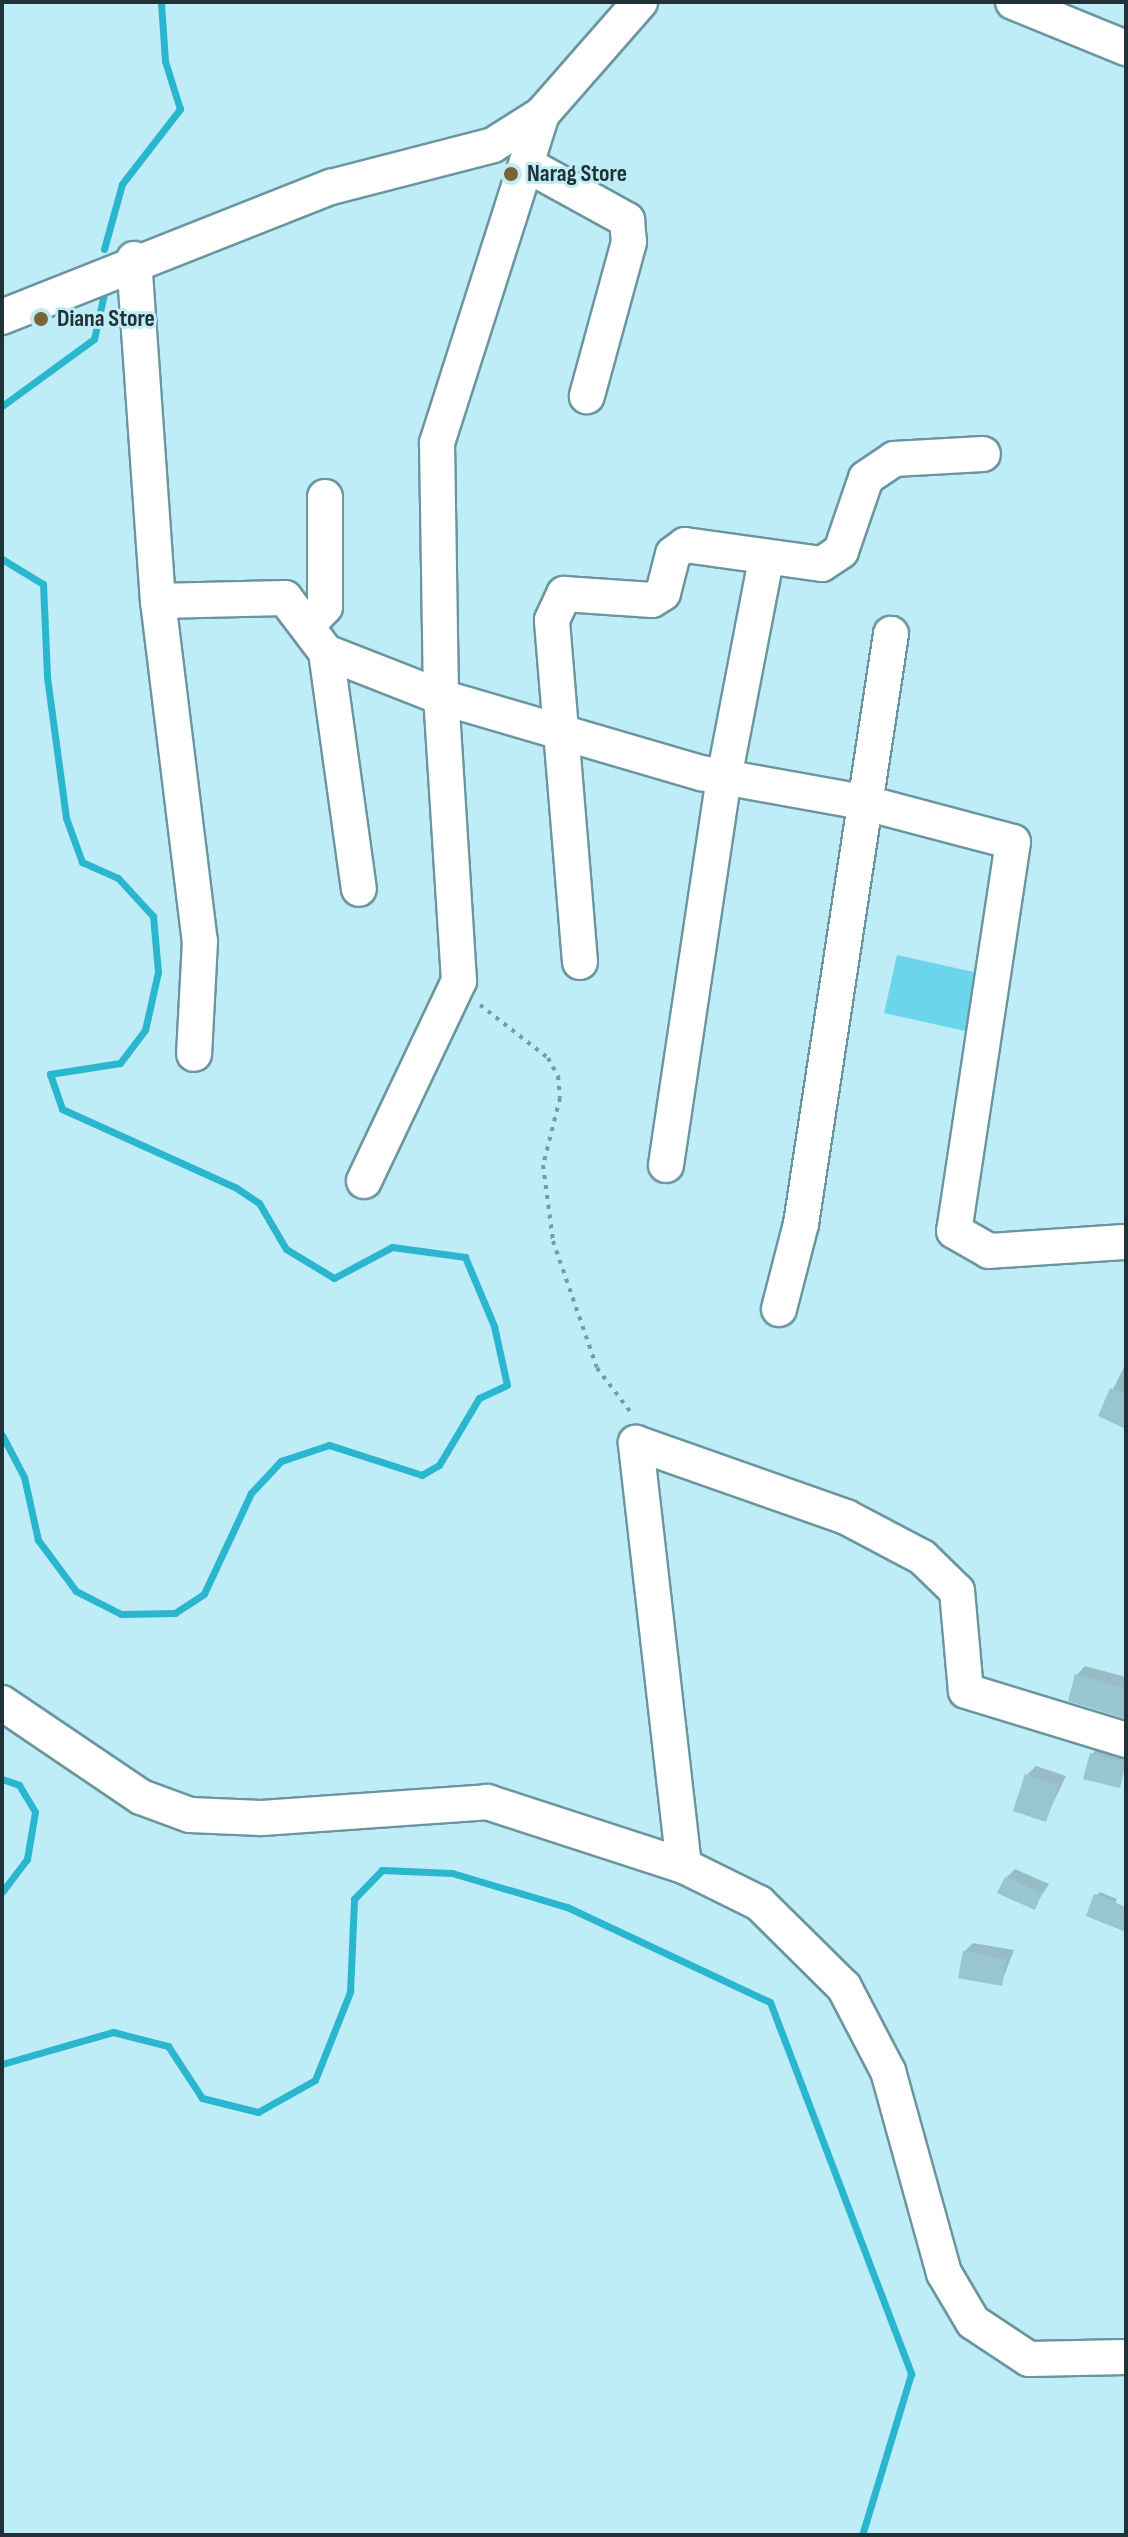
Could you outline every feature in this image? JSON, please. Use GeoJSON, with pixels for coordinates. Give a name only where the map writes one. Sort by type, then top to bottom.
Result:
{"type":"FeatureCollection","features":[{"type":"Feature","properties":{"kind":"street"},"geometry":{"type":"LineString","coordinates":[[2,317],[134,259],[331,187],[493,145],[542,114],[640,2]]}},
{"type":"Feature","properties":{"kind":"street"},"geometry":{"type":"LineString","coordinates":[[1013,2],[1126,48]]}},
{"type":"Feature","properties":{"kind":"street"},"geometry":{"type":"LineString","coordinates":[[364,1181],[459,981],[441,697],[437,443],[531,167],[542,114]]}},
{"type":"Feature","properties":{"kind":"street"},"geometry":{"type":"LineString","coordinates":[[531,167],[627,220],[629,242],[587,396]]}},
{"type":"Feature","properties":{"kind":"street"},"geometry":{"type":"LineString","coordinates":[[134,259],[158,601],[200,941],[194,1054]]}},
{"type":"Feature","properties":{"kind":"street"},"geometry":{"type":"LineString","coordinates":[[580,962],[552,620],[564,594],[652,600],[663,593],[673,554],[685,545],[766,560],[822,564],[841,551],[866,478],[894,459],[983,454]]}},
{"type":"Feature","properties":{"kind":"street"},"geometry":{"type":"LineString","coordinates":[[325,497],[325,607],[317,639],[359,889]]}},
{"type":"Feature","properties":{"kind":"street"},"geometry":{"type":"LineString","coordinates":[[666,1165],[724,778],[766,560]]}},
{"type":"Feature","properties":{"kind":"street"},"geometry":{"type":"LineString","coordinates":[[158,601],[285,598],[317,639],[441,697],[724,778],[862,802],[1013,842],[954,1231],[989,1251],[1126,1242]]}},
{"type":"Feature","properties":{"kind":"street"},"geometry":{"type":"LineString","coordinates":[[779,1309],[801,1224],[862,802],[891,634]]}},
{"type":"Feature","properties":{"kind":"street"},"geometry":{"type":"LineString","coordinates":[[684,1866],[636,1443],[846,1517],[922,1557],[957,1591],[966,1691],[1126,1740]]}},
{"type":"Feature","properties":{"kind":"street"},"geometry":{"type":"LineString","coordinates":[[2,1703],[141,1797],[190,1815],[261,1818],[487,1802],[684,1866],[759,1903],[844,1987],[888,2071],[944,2273],[973,2322],[1029,2359],[1126,2357]]}},
{"type":"Feature","properties":{"kind":"path"},"geometry":{"type":"LineString","coordinates":[[459,981],[558,1076],[560,1098],[543,1165],[553,1241],[597,1368],[634,1416],[636,1443]]}},
{"type":"Feature","properties":{"kind":"shaded area"},"geometry":{"type":"Polygon","coordinates":[[[897,955],[978,973],[965,1031],[884,1013],[897,955]]]}},
{"type":"Feature","properties":{"kind":"building"},"geometry":{"type":"Polygon","coordinates":[[[1110,1388],[1126,1394],[1126,1429],[1098,1416],[1110,1388]]]}},
{"type":"Feature","properties":{"kind":"building"},"geometry":{"type":"Polygon","coordinates":[[[1075,1674],[1126,1688],[1126,1719],[1068,1701],[1075,1674]]]}},
{"type":"Feature","properties":{"kind":"building"},"geometry":{"type":"Polygon","coordinates":[[[1090,1753],[1126,1762],[1120,1788],[1083,1779],[1090,1753]]]}},
{"type":"Feature","properties":{"kind":"building"},"geometry":{"type":"Polygon","coordinates":[[[1025,1774],[1059,1785],[1046,1822],[1013,1811],[1025,1774]]]}},
{"type":"Feature","properties":{"kind":"building"},"geometry":{"type":"Polygon","coordinates":[[[1005,1877],[1042,1893],[1035,1910],[997,1893],[1005,1877]]]}},
{"type":"Feature","properties":{"kind":"building"},"geometry":{"type":"Polygon","coordinates":[[[1094,1894],[1126,1907],[1126,1932],[1086,1916],[1094,1894]]]}},
{"type":"Feature","properties":{"kind":"building"},"geometry":{"type":"Polygon","coordinates":[[[963,1951],[1006,1959],[1002,1986],[958,1978],[963,1951]]]}},
{"type":"Feature","properties":{"kind":"waterway"},"geometry":{"type":"LineString","coordinates":[[104,249],[122,184],[180,109],[165,61],[161,2]]}},
{"type":"Feature","properties":{"kind":"waterway"},"geometry":{"type":"LineString","coordinates":[[2,406],[94,339],[104,294]]}},
{"type":"Feature","properties":{"kind":"waterway"},"geometry":{"type":"LineString","coordinates":[[2,559],[43,584],[47,677],[66,818],[82,862],[118,878],[153,916],[158,972],[145,1030],[120,1063],[50,1074],[62,1109],[235,1187],[259,1203],[286,1249],[334,1278],[392,1247],[465,1257],[494,1326],[507,1385],[479,1398],[439,1465],[422,1475],[329,1445],[281,1461],[251,1493],[204,1594],[175,1613],[121,1614],[76,1591],[38,1540],[24,1477],[2,1435]]}},
{"type":"Feature","properties":{"kind":"waterway"},"geometry":{"type":"LineString","coordinates":[[2,1779],[19,1785],[35,1812],[27,1859],[2,1892]]}},
{"type":"Feature","properties":{"kind":"waterway"},"geometry":{"type":"LineString","coordinates":[[2,2064],[113,2032],[168,2046],[202,2098],[258,2112],[315,2080],[350,1992],[354,1899],[382,1870],[452,1873],[567,1907],[770,2002],[911,2374],[862,2535]]}},
{"type":"Feature","properties":{"kind":"place","name":"Narag Store"},"geometry":{"type":"Point","coordinates":[511,174]}},
{"type":"Feature","properties":{"kind":"place","name":"Diana Store"},"geometry":{"type":"Point","coordinates":[41,319]}}]}
